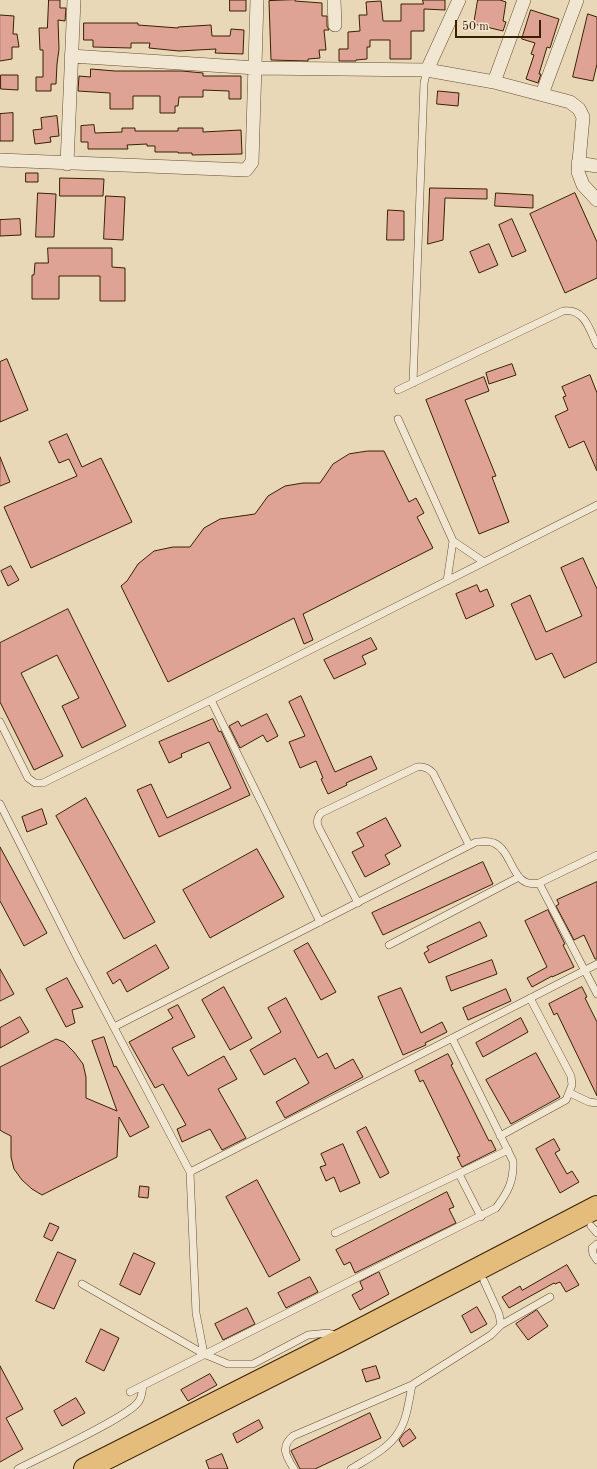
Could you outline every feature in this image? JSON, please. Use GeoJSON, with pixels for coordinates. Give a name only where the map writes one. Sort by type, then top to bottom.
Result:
{"type":"FeatureCollection","features":[{"type":"Feature","properties":{"kind":"highway"},"geometry":{"type":"LineString","coordinates":[[119,1469],[484,1281],[596,1226]]}},
{"type":"Feature","properties":{"kind":"highway"},"geometry":{"type":"LineString","coordinates":[[84,1469],[343,1339],[596,1226]]}},
{"type":"Feature","properties":{"kind":"street"},"geometry":{"type":"LineString","coordinates":[[67,164],[74,0]]}},
{"type":"Feature","properties":{"kind":"street"},"geometry":{"type":"LineString","coordinates":[[0,160],[67,164],[246,170],[252,162],[257,0]]}},
{"type":"Feature","properties":{"kind":"street"},"geometry":{"type":"LineString","coordinates":[[334,0],[334,25]]}},
{"type":"Feature","properties":{"kind":"street"},"geometry":{"type":"LineString","coordinates":[[427,70],[459,0]]}},
{"type":"Feature","properties":{"kind":"street"},"geometry":{"type":"LineString","coordinates":[[494,82],[524,0]]}},
{"type":"Feature","properties":{"kind":"street"},"geometry":{"type":"LineString","coordinates":[[542,94],[577,0]]}},
{"type":"Feature","properties":{"kind":"street"},"geometry":{"type":"LineString","coordinates":[[71,56],[256,68],[427,70],[494,82],[542,94],[570,102],[579,109],[583,117],[578,163],[580,179],[583,185],[597,200]]}},
{"type":"Feature","properties":{"kind":"street"},"geometry":{"type":"LineString","coordinates":[[578,163],[597,166]]}},
{"type":"Feature","properties":{"kind":"lane"},"geometry":{"type":"LineString","coordinates":[[413,383],[424,83],[427,70]]}},
{"type":"Feature","properties":{"kind":"lane"},"geometry":{"type":"LineString","coordinates":[[398,390],[563,311],[570,310],[582,316],[597,345]]}},
{"type":"Feature","properties":{"kind":"lane"},"geometry":{"type":"LineString","coordinates":[[398,419],[453,541],[484,562]]}},
{"type":"Feature","properties":{"kind":"lane"},"geometry":{"type":"LineString","coordinates":[[0,722],[28,778],[38,784],[43,783],[597,505]]}},
{"type":"Feature","properties":{"kind":"lane"},"geometry":{"type":"LineString","coordinates":[[447,581],[453,541]]}},
{"type":"Feature","properties":{"kind":"lane"},"geometry":{"type":"LineString","coordinates":[[211,700],[320,922]]}},
{"type":"Feature","properties":{"kind":"lane"},"geometry":{"type":"LineString","coordinates":[[358,903],[318,828],[316,823],[317,817],[321,813],[416,767],[422,766],[429,769],[433,773],[468,846]]}},
{"type":"Feature","properties":{"kind":"lane"},"geometry":{"type":"LineString","coordinates":[[0,804],[78,959],[190,1172],[196,1313],[204,1354]]}},
{"type":"Feature","properties":{"kind":"lane"},"geometry":{"type":"LineString","coordinates":[[114,1027],[476,842],[486,841],[494,843],[501,848],[519,877],[527,883],[539,883],[597,856]]}},
{"type":"Feature","properties":{"kind":"lane"},"geometry":{"type":"LineString","coordinates":[[388,945],[519,877]]}},
{"type":"Feature","properties":{"kind":"lane"},"geometry":{"type":"LineString","coordinates":[[539,883],[597,994]]}},
{"type":"Feature","properties":{"kind":"lane"},"geometry":{"type":"LineString","coordinates":[[190,1172],[597,964]]}},
{"type":"Feature","properties":{"kind":"lane"},"geometry":{"type":"LineString","coordinates":[[500,1136],[566,1100],[572,1085],[571,1076],[530,998]]}},
{"type":"Feature","properties":{"kind":"lane"},"geometry":{"type":"LineString","coordinates":[[130,1392],[496,1208],[504,1198],[511,1184],[514,1172],[513,1161],[452,1038]]}},
{"type":"Feature","properties":{"kind":"lane"},"geometry":{"type":"LineString","coordinates":[[570,1093],[589,1102],[597,1103]]}},
{"type":"Feature","properties":{"kind":"lane"},"geometry":{"type":"LineString","coordinates":[[335,1234],[508,1150]]}},
{"type":"Feature","properties":{"kind":"lane"},"geometry":{"type":"LineString","coordinates":[[459,1174],[481,1216]]}},
{"type":"Feature","properties":{"kind":"lane"},"geometry":{"type":"LineString","coordinates":[[596,1226],[592,1248],[593,1254],[597,1260]]}},
{"type":"Feature","properties":{"kind":"lane"},"geometry":{"type":"LineString","coordinates":[[484,1281],[499,1314],[500,1325]]}},
{"type":"Feature","properties":{"kind":"lane"},"geometry":{"type":"LineString","coordinates":[[82,1284],[204,1354],[228,1364],[253,1364],[308,1335],[328,1333],[343,1339]]}},
{"type":"Feature","properties":{"kind":"lane"},"geometry":{"type":"LineString","coordinates":[[294,1469],[284,1448],[286,1442],[293,1436],[412,1385],[491,1335],[500,1325],[550,1297]]}},
{"type":"Feature","properties":{"kind":"lane"},"geometry":{"type":"LineString","coordinates":[[351,1469],[387,1445],[398,1433],[404,1420],[412,1385]]}},
{"type":"Feature","properties":{"kind":"lane"},"geometry":{"type":"LineString","coordinates":[[18,1469],[112,1421],[132,1408],[139,1401],[143,1386]]}},
{"type":"Feature","properties":{"kind":"building"},"geometry":{"type":"Polygon","coordinates":[[[49,0],[60,0],[60,8],[66,8],[65,21],[58,20],[59,49],[56,84],[51,84],[51,91],[36,91],[36,77],[43,77],[43,50],[40,50],[39,28],[47,28],[49,0]]]}},
{"type":"Feature","properties":{"kind":"building"},"geometry":{"type":"Polygon","coordinates":[[[230,0],[246,0],[246,11],[230,11],[230,0]]]}},
{"type":"Feature","properties":{"kind":"building"},"geometry":{"type":"Polygon","coordinates":[[[295,0],[322,3],[322,16],[327,16],[327,26],[329,30],[324,30],[326,50],[319,50],[320,58],[308,59],[308,61],[271,60],[269,1],[295,0]]]}},
{"type":"Feature","properties":{"kind":"building"},"geometry":{"type":"Polygon","coordinates":[[[423,0],[445,0],[445,10],[424,9],[424,31],[411,31],[411,59],[390,59],[390,40],[370,40],[370,47],[367,47],[367,59],[356,61],[339,61],[339,49],[348,49],[348,32],[360,31],[359,15],[367,15],[366,2],[381,1],[383,21],[401,21],[401,4],[423,4],[423,0]]]}},
{"type":"Feature","properties":{"kind":"building"},"geometry":{"type":"Polygon","coordinates":[[[478,0],[500,0],[506,2],[503,21],[506,22],[503,31],[474,24],[478,0]]]}},
{"type":"Feature","properties":{"kind":"building"},"geometry":{"type":"Polygon","coordinates":[[[531,10],[559,19],[550,48],[547,47],[539,74],[541,74],[538,83],[526,79],[534,55],[531,54],[535,43],[522,39],[531,10]]]}},
{"type":"Feature","properties":{"kind":"building"},"geometry":{"type":"Polygon","coordinates":[[[588,14],[597,17],[597,64],[593,81],[573,77],[588,14]]]}},
{"type":"Feature","properties":{"kind":"building"},"geometry":{"type":"Polygon","coordinates":[[[0,15],[14,16],[13,34],[17,34],[19,47],[12,47],[12,59],[0,61],[0,15]]]}},
{"type":"Feature","properties":{"kind":"building"},"geometry":{"type":"Polygon","coordinates":[[[84,23],[138,23],[138,25],[178,28],[211,25],[212,36],[230,36],[231,29],[244,30],[243,54],[215,53],[216,49],[179,51],[149,48],[150,43],[131,43],[131,48],[93,47],[93,40],[84,40],[84,23]]]}},
{"type":"Feature","properties":{"kind":"building"},"geometry":{"type":"Polygon","coordinates":[[[91,69],[115,71],[182,71],[203,73],[203,76],[241,76],[241,99],[229,99],[229,91],[203,90],[203,97],[179,97],[178,106],[175,106],[175,113],[160,113],[160,96],[133,96],[133,109],[110,109],[110,93],[78,91],[79,76],[90,77],[91,69]]]}},
{"type":"Feature","properties":{"kind":"building"},"geometry":{"type":"Polygon","coordinates":[[[1,75],[18,75],[18,90],[1,89],[1,75]]]}},
{"type":"Feature","properties":{"kind":"building"},"geometry":{"type":"Polygon","coordinates":[[[438,91],[459,93],[458,106],[437,104],[438,91]]]}},
{"type":"Feature","properties":{"kind":"building"},"geometry":{"type":"Polygon","coordinates":[[[13,113],[13,141],[0,141],[0,114],[13,113]]]}},
{"type":"Feature","properties":{"kind":"building"},"geometry":{"type":"Polygon","coordinates":[[[57,116],[59,136],[50,137],[51,142],[35,144],[33,130],[42,129],[41,118],[57,116]]]}},
{"type":"Feature","properties":{"kind":"building"},"geometry":{"type":"Polygon","coordinates":[[[94,125],[95,133],[122,132],[122,128],[135,128],[135,131],[178,131],[178,128],[203,128],[203,132],[241,130],[242,154],[192,155],[192,153],[155,152],[155,146],[147,146],[147,144],[127,145],[128,149],[88,149],[88,142],[81,142],[81,126],[94,125]]]}},
{"type":"Feature","properties":{"kind":"building"},"geometry":{"type":"Polygon","coordinates":[[[26,173],[38,173],[38,182],[26,182],[26,173]]]}},
{"type":"Feature","properties":{"kind":"building"},"geometry":{"type":"Polygon","coordinates":[[[60,178],[104,179],[103,196],[60,196],[60,178]]]}},
{"type":"Feature","properties":{"kind":"building"},"geometry":{"type":"Polygon","coordinates":[[[430,188],[487,189],[487,199],[445,198],[443,240],[428,244],[430,188]]]}},
{"type":"Feature","properties":{"kind":"building"},"geometry":{"type":"Polygon","coordinates":[[[38,193],[56,194],[54,237],[36,237],[38,193]]]}},
{"type":"Feature","properties":{"kind":"building"},"geometry":{"type":"Polygon","coordinates":[[[496,193],[533,195],[533,208],[495,206],[496,193]]]}},
{"type":"Feature","properties":{"kind":"building"},"geometry":{"type":"Polygon","coordinates":[[[575,193],[597,242],[597,278],[565,293],[530,214],[575,193]]]}},
{"type":"Feature","properties":{"kind":"building"},"geometry":{"type":"Polygon","coordinates":[[[106,196],[125,197],[123,240],[104,239],[106,196]]]}},
{"type":"Feature","properties":{"kind":"building"},"geometry":{"type":"Polygon","coordinates":[[[388,210],[404,211],[404,240],[387,240],[388,210]]]}},
{"type":"Feature","properties":{"kind":"building"},"geometry":{"type":"Polygon","coordinates":[[[20,219],[21,235],[0,236],[0,220],[20,219]]]}},
{"type":"Feature","properties":{"kind":"building"},"geometry":{"type":"Polygon","coordinates":[[[512,219],[526,251],[512,257],[499,225],[512,219]]]}},
{"type":"Feature","properties":{"kind":"building"},"geometry":{"type":"Polygon","coordinates":[[[489,244],[498,265],[479,273],[470,252],[489,244]]]}},
{"type":"Feature","properties":{"kind":"building"},"geometry":{"type":"Polygon","coordinates":[[[48,248],[112,248],[112,267],[125,268],[125,301],[100,301],[100,276],[59,276],[59,299],[32,299],[32,275],[34,275],[35,263],[48,263],[48,248]]]}},
{"type":"Feature","properties":{"kind":"building"},"geometry":{"type":"Polygon","coordinates":[[[7,359],[28,410],[0,422],[0,362],[7,359]]]}},
{"type":"Feature","properties":{"kind":"building"},"geometry":{"type":"Polygon","coordinates":[[[512,364],[516,375],[489,384],[486,373],[512,364]]]}},
{"type":"Feature","properties":{"kind":"building"},"geometry":{"type":"Polygon","coordinates":[[[590,375],[597,393],[597,471],[584,441],[569,448],[555,416],[568,410],[563,397],[566,396],[562,387],[590,375]]]}},
{"type":"Feature","properties":{"kind":"building"},"geometry":{"type":"Polygon","coordinates":[[[484,377],[489,391],[465,400],[496,476],[492,477],[509,522],[479,534],[426,400],[484,377]]]}},
{"type":"Feature","properties":{"kind":"building"},"geometry":{"type":"Polygon","coordinates":[[[67,434],[82,467],[101,458],[132,522],[31,568],[4,507],[77,476],[69,459],[59,463],[49,442],[67,434]]]}},
{"type":"Feature","properties":{"kind":"building"},"geometry":{"type":"Polygon","coordinates":[[[368,451],[384,451],[409,502],[416,498],[424,513],[417,517],[433,548],[303,614],[313,640],[304,644],[294,618],[168,682],[121,586],[127,581],[138,564],[154,551],[173,547],[190,547],[204,528],[220,519],[255,514],[268,496],[285,486],[303,483],[320,483],[333,464],[349,454],[368,451]]]}},
{"type":"Feature","properties":{"kind":"building"},"geometry":{"type":"Polygon","coordinates":[[[0,457],[10,482],[0,486],[0,457]]]}},
{"type":"Feature","properties":{"kind":"building"},"geometry":{"type":"Polygon","coordinates":[[[583,558],[597,589],[597,662],[564,678],[552,653],[536,660],[511,604],[530,595],[546,632],[582,616],[561,568],[583,558]]]}},
{"type":"Feature","properties":{"kind":"building"},"geometry":{"type":"Polygon","coordinates":[[[11,566],[19,580],[8,586],[1,571],[11,566]]]}},
{"type":"Feature","properties":{"kind":"building"},"geometry":{"type":"Polygon","coordinates":[[[477,585],[480,592],[487,589],[494,606],[466,619],[456,594],[477,585]]]}},
{"type":"Feature","properties":{"kind":"building"},"geometry":{"type":"Polygon","coordinates":[[[68,609],[126,726],[82,748],[62,706],[79,698],[57,655],[21,673],[63,756],[34,770],[0,702],[0,643],[68,609]]]}},
{"type":"Feature","properties":{"kind":"building"},"geometry":{"type":"Polygon","coordinates":[[[371,638],[377,649],[362,656],[366,664],[334,679],[324,660],[371,638]]]}},
{"type":"Feature","properties":{"kind":"building"},"geometry":{"type":"Polygon","coordinates":[[[301,696],[335,772],[371,756],[377,769],[346,783],[347,785],[328,794],[321,779],[323,778],[316,761],[300,768],[289,742],[305,736],[289,702],[301,696]]]}},
{"type":"Feature","properties":{"kind":"building"},"geometry":{"type":"Polygon","coordinates":[[[267,714],[278,736],[267,742],[263,735],[240,748],[229,726],[238,721],[241,726],[267,714]]]}},
{"type":"Feature","properties":{"kind":"building"},"geometry":{"type":"Polygon","coordinates":[[[213,719],[219,732],[221,731],[250,795],[159,837],[137,790],[151,784],[167,818],[231,788],[209,742],[181,754],[182,757],[169,763],[159,742],[213,719]]]}},
{"type":"Feature","properties":{"kind":"building"},"geometry":{"type":"Polygon","coordinates":[[[86,798],[155,922],[124,939],[56,816],[86,798]]]}},
{"type":"Feature","properties":{"kind":"building"},"geometry":{"type":"Polygon","coordinates":[[[42,809],[47,824],[27,832],[22,817],[42,809]]]}},
{"type":"Feature","properties":{"kind":"building"},"geometry":{"type":"Polygon","coordinates":[[[386,818],[401,846],[385,855],[390,864],[365,877],[352,852],[364,846],[357,833],[386,818]]]}},
{"type":"Feature","properties":{"kind":"building"},"geometry":{"type":"Polygon","coordinates":[[[0,847],[47,933],[24,946],[0,901],[0,847]]]}},
{"type":"Feature","properties":{"kind":"building"},"geometry":{"type":"Polygon","coordinates":[[[257,849],[284,897],[210,938],[183,890],[257,849]]]}},
{"type":"Feature","properties":{"kind":"building"},"geometry":{"type":"Polygon","coordinates":[[[483,862],[493,884],[383,935],[372,913],[483,862]]]}},
{"type":"Feature","properties":{"kind":"building"},"geometry":{"type":"Polygon","coordinates":[[[597,882],[597,959],[595,959],[584,935],[574,940],[556,906],[559,904],[557,900],[597,882]]]}},
{"type":"Feature","properties":{"kind":"building"},"geometry":{"type":"Polygon","coordinates":[[[548,910],[565,944],[563,945],[574,967],[552,976],[532,987],[527,978],[547,967],[525,921],[548,910]]]}},
{"type":"Feature","properties":{"kind":"building"},"geometry":{"type":"Polygon","coordinates":[[[480,922],[487,936],[429,963],[424,953],[429,950],[427,947],[480,922]]]}},
{"type":"Feature","properties":{"kind":"building"},"geometry":{"type":"Polygon","coordinates":[[[308,943],[336,992],[321,1000],[294,951],[308,943]]]}},
{"type":"Feature","properties":{"kind":"building"},"geometry":{"type":"Polygon","coordinates":[[[156,945],[169,968],[127,992],[120,979],[113,984],[107,973],[156,945]]]}},
{"type":"Feature","properties":{"kind":"building"},"geometry":{"type":"Polygon","coordinates":[[[492,960],[497,974],[451,991],[446,977],[492,960]]]}},
{"type":"Feature","properties":{"kind":"building"},"geometry":{"type":"Polygon","coordinates":[[[0,969],[14,994],[0,1001],[0,969]]]}},
{"type":"Feature","properties":{"kind":"building"},"geometry":{"type":"Polygon","coordinates":[[[67,978],[83,1007],[72,1010],[75,1023],[66,1027],[46,989],[67,978]]]}},
{"type":"Feature","properties":{"kind":"building"},"geometry":{"type":"Polygon","coordinates":[[[224,987],[252,1038],[230,1050],[202,1000],[224,987]]]}},
{"type":"Feature","properties":{"kind":"building"},"geometry":{"type":"Polygon","coordinates":[[[582,987],[587,997],[585,998],[597,1022],[597,1096],[557,1013],[554,1015],[549,1004],[582,987]]]}},
{"type":"Feature","properties":{"kind":"building"},"geometry":{"type":"Polygon","coordinates":[[[401,988],[421,1033],[442,1022],[447,1032],[425,1043],[426,1045],[403,1055],[378,997],[401,988]]]}},
{"type":"Feature","properties":{"kind":"building"},"geometry":{"type":"Polygon","coordinates":[[[506,989],[511,1001],[468,1020],[463,1008],[506,989]]]}},
{"type":"Feature","properties":{"kind":"building"},"geometry":{"type":"Polygon","coordinates":[[[286,998],[318,1058],[327,1053],[335,1069],[353,1059],[363,1077],[285,1118],[276,1102],[309,1083],[295,1058],[264,1075],[250,1050],[281,1032],[268,1008],[286,998]]]}},
{"type":"Feature","properties":{"kind":"building"},"geometry":{"type":"Polygon","coordinates":[[[178,1005],[195,1037],[172,1048],[188,1076],[224,1056],[237,1079],[218,1089],[246,1138],[222,1150],[210,1129],[182,1142],[177,1129],[186,1125],[163,1084],[155,1088],[129,1042],[173,1018],[168,1010],[178,1005]]]}},
{"type":"Feature","properties":{"kind":"building"},"geometry":{"type":"Polygon","coordinates":[[[20,1017],[29,1032],[0,1048],[0,1028],[20,1017]]]}},
{"type":"Feature","properties":{"kind":"building"},"geometry":{"type":"Polygon","coordinates":[[[521,1018],[528,1032],[483,1057],[476,1043],[521,1018]]]}},
{"type":"Feature","properties":{"kind":"building"},"geometry":{"type":"Polygon","coordinates":[[[104,1037],[114,1067],[116,1066],[149,1127],[130,1137],[119,1117],[117,1157],[42,1195],[22,1180],[14,1169],[11,1157],[11,1136],[0,1130],[0,1067],[56,1039],[64,1042],[83,1064],[86,1077],[86,1098],[117,1111],[92,1041],[104,1037]]]}},
{"type":"Feature","properties":{"kind":"building"},"geometry":{"type":"Polygon","coordinates":[[[536,1053],[560,1097],[511,1124],[486,1080],[536,1053]]]}},
{"type":"Feature","properties":{"kind":"building"},"geometry":{"type":"Polygon","coordinates":[[[448,1054],[453,1064],[451,1065],[489,1141],[491,1140],[496,1150],[462,1167],[457,1157],[460,1156],[423,1080],[420,1082],[415,1071],[448,1054]]]}},
{"type":"Feature","properties":{"kind":"building"},"geometry":{"type":"Polygon","coordinates":[[[366,1127],[389,1173],[380,1178],[357,1132],[366,1127]]]}},
{"type":"Feature","properties":{"kind":"building"},"geometry":{"type":"Polygon","coordinates":[[[554,1139],[560,1150],[555,1153],[567,1174],[572,1171],[579,1182],[560,1193],[536,1149],[554,1139]]]}},
{"type":"Feature","properties":{"kind":"building"},"geometry":{"type":"Polygon","coordinates":[[[343,1144],[360,1183],[340,1192],[334,1177],[326,1181],[320,1167],[326,1165],[321,1154],[343,1144]]]}},
{"type":"Feature","properties":{"kind":"building"},"geometry":{"type":"Polygon","coordinates":[[[257,1180],[300,1260],[269,1277],[226,1197],[257,1180]]]}},
{"type":"Feature","properties":{"kind":"building"},"geometry":{"type":"Polygon","coordinates":[[[140,1186],[149,1187],[148,1198],[139,1197],[140,1186]]]}},
{"type":"Feature","properties":{"kind":"building"},"geometry":{"type":"Polygon","coordinates":[[[447,1192],[454,1207],[449,1209],[456,1223],[355,1273],[350,1262],[344,1265],[336,1250],[447,1192]]]}},
{"type":"Feature","properties":{"kind":"building"},"geometry":{"type":"Polygon","coordinates":[[[50,1223],[59,1227],[52,1241],[44,1237],[50,1223]]]}},
{"type":"Feature","properties":{"kind":"building"},"geometry":{"type":"Polygon","coordinates":[[[58,1252],[76,1260],[54,1309],[36,1301],[58,1252]]]}},
{"type":"Feature","properties":{"kind":"building"},"geometry":{"type":"Polygon","coordinates":[[[134,1253],[155,1263],[140,1295],[120,1285],[134,1253]]]}},
{"type":"Feature","properties":{"kind":"building"},"geometry":{"type":"Polygon","coordinates":[[[567,1265],[579,1285],[566,1292],[560,1282],[554,1283],[509,1308],[502,1297],[520,1286],[522,1290],[567,1265]]]}},
{"type":"Feature","properties":{"kind":"building"},"geometry":{"type":"Polygon","coordinates":[[[379,1272],[389,1294],[360,1310],[352,1295],[363,1289],[360,1282],[379,1272]]]}},
{"type":"Feature","properties":{"kind":"building"},"geometry":{"type":"Polygon","coordinates":[[[310,1277],[318,1292],[286,1308],[278,1293],[310,1277]]]}},
{"type":"Feature","properties":{"kind":"building"},"geometry":{"type":"Polygon","coordinates":[[[477,1307],[487,1324],[471,1333],[462,1316],[477,1307]]]}},
{"type":"Feature","properties":{"kind":"building"},"geometry":{"type":"Polygon","coordinates":[[[247,1308],[255,1324],[223,1340],[215,1324],[247,1308]]]}},
{"type":"Feature","properties":{"kind":"building"},"geometry":{"type":"Polygon","coordinates":[[[537,1310],[548,1326],[528,1340],[516,1324],[537,1310]]]}},
{"type":"Feature","properties":{"kind":"building"},"geometry":{"type":"Polygon","coordinates":[[[101,1329],[119,1338],[104,1371],[86,1362],[101,1329]]]}},
{"type":"Feature","properties":{"kind":"building"},"geometry":{"type":"Polygon","coordinates":[[[0,1366],[23,1409],[6,1418],[23,1449],[0,1462],[0,1366]]]}},
{"type":"Feature","properties":{"kind":"building"},"geometry":{"type":"Polygon","coordinates":[[[376,1366],[380,1378],[366,1382],[362,1370],[376,1366]]]}},
{"type":"Feature","properties":{"kind":"building"},"geometry":{"type":"Polygon","coordinates":[[[210,1374],[217,1385],[188,1401],[181,1390],[210,1374]]]}},
{"type":"Feature","properties":{"kind":"building"},"geometry":{"type":"Polygon","coordinates":[[[76,1398],[85,1413],[62,1426],[54,1411],[76,1398]]]}},
{"type":"Feature","properties":{"kind":"building"},"geometry":{"type":"Polygon","coordinates":[[[370,1413],[381,1438],[315,1469],[300,1469],[291,1451],[370,1413]]]}},
{"type":"Feature","properties":{"kind":"building"},"geometry":{"type":"Polygon","coordinates":[[[259,1420],[263,1428],[237,1443],[233,1434],[259,1420]]]}},
{"type":"Feature","properties":{"kind":"building"},"geometry":{"type":"Polygon","coordinates":[[[410,1429],[416,1438],[403,1447],[399,1440],[404,1433],[410,1429]]]}},
{"type":"Feature","properties":{"kind":"building"},"geometry":{"type":"Polygon","coordinates":[[[222,1454],[228,1469],[209,1469],[206,1461],[222,1454]]]}}]}
